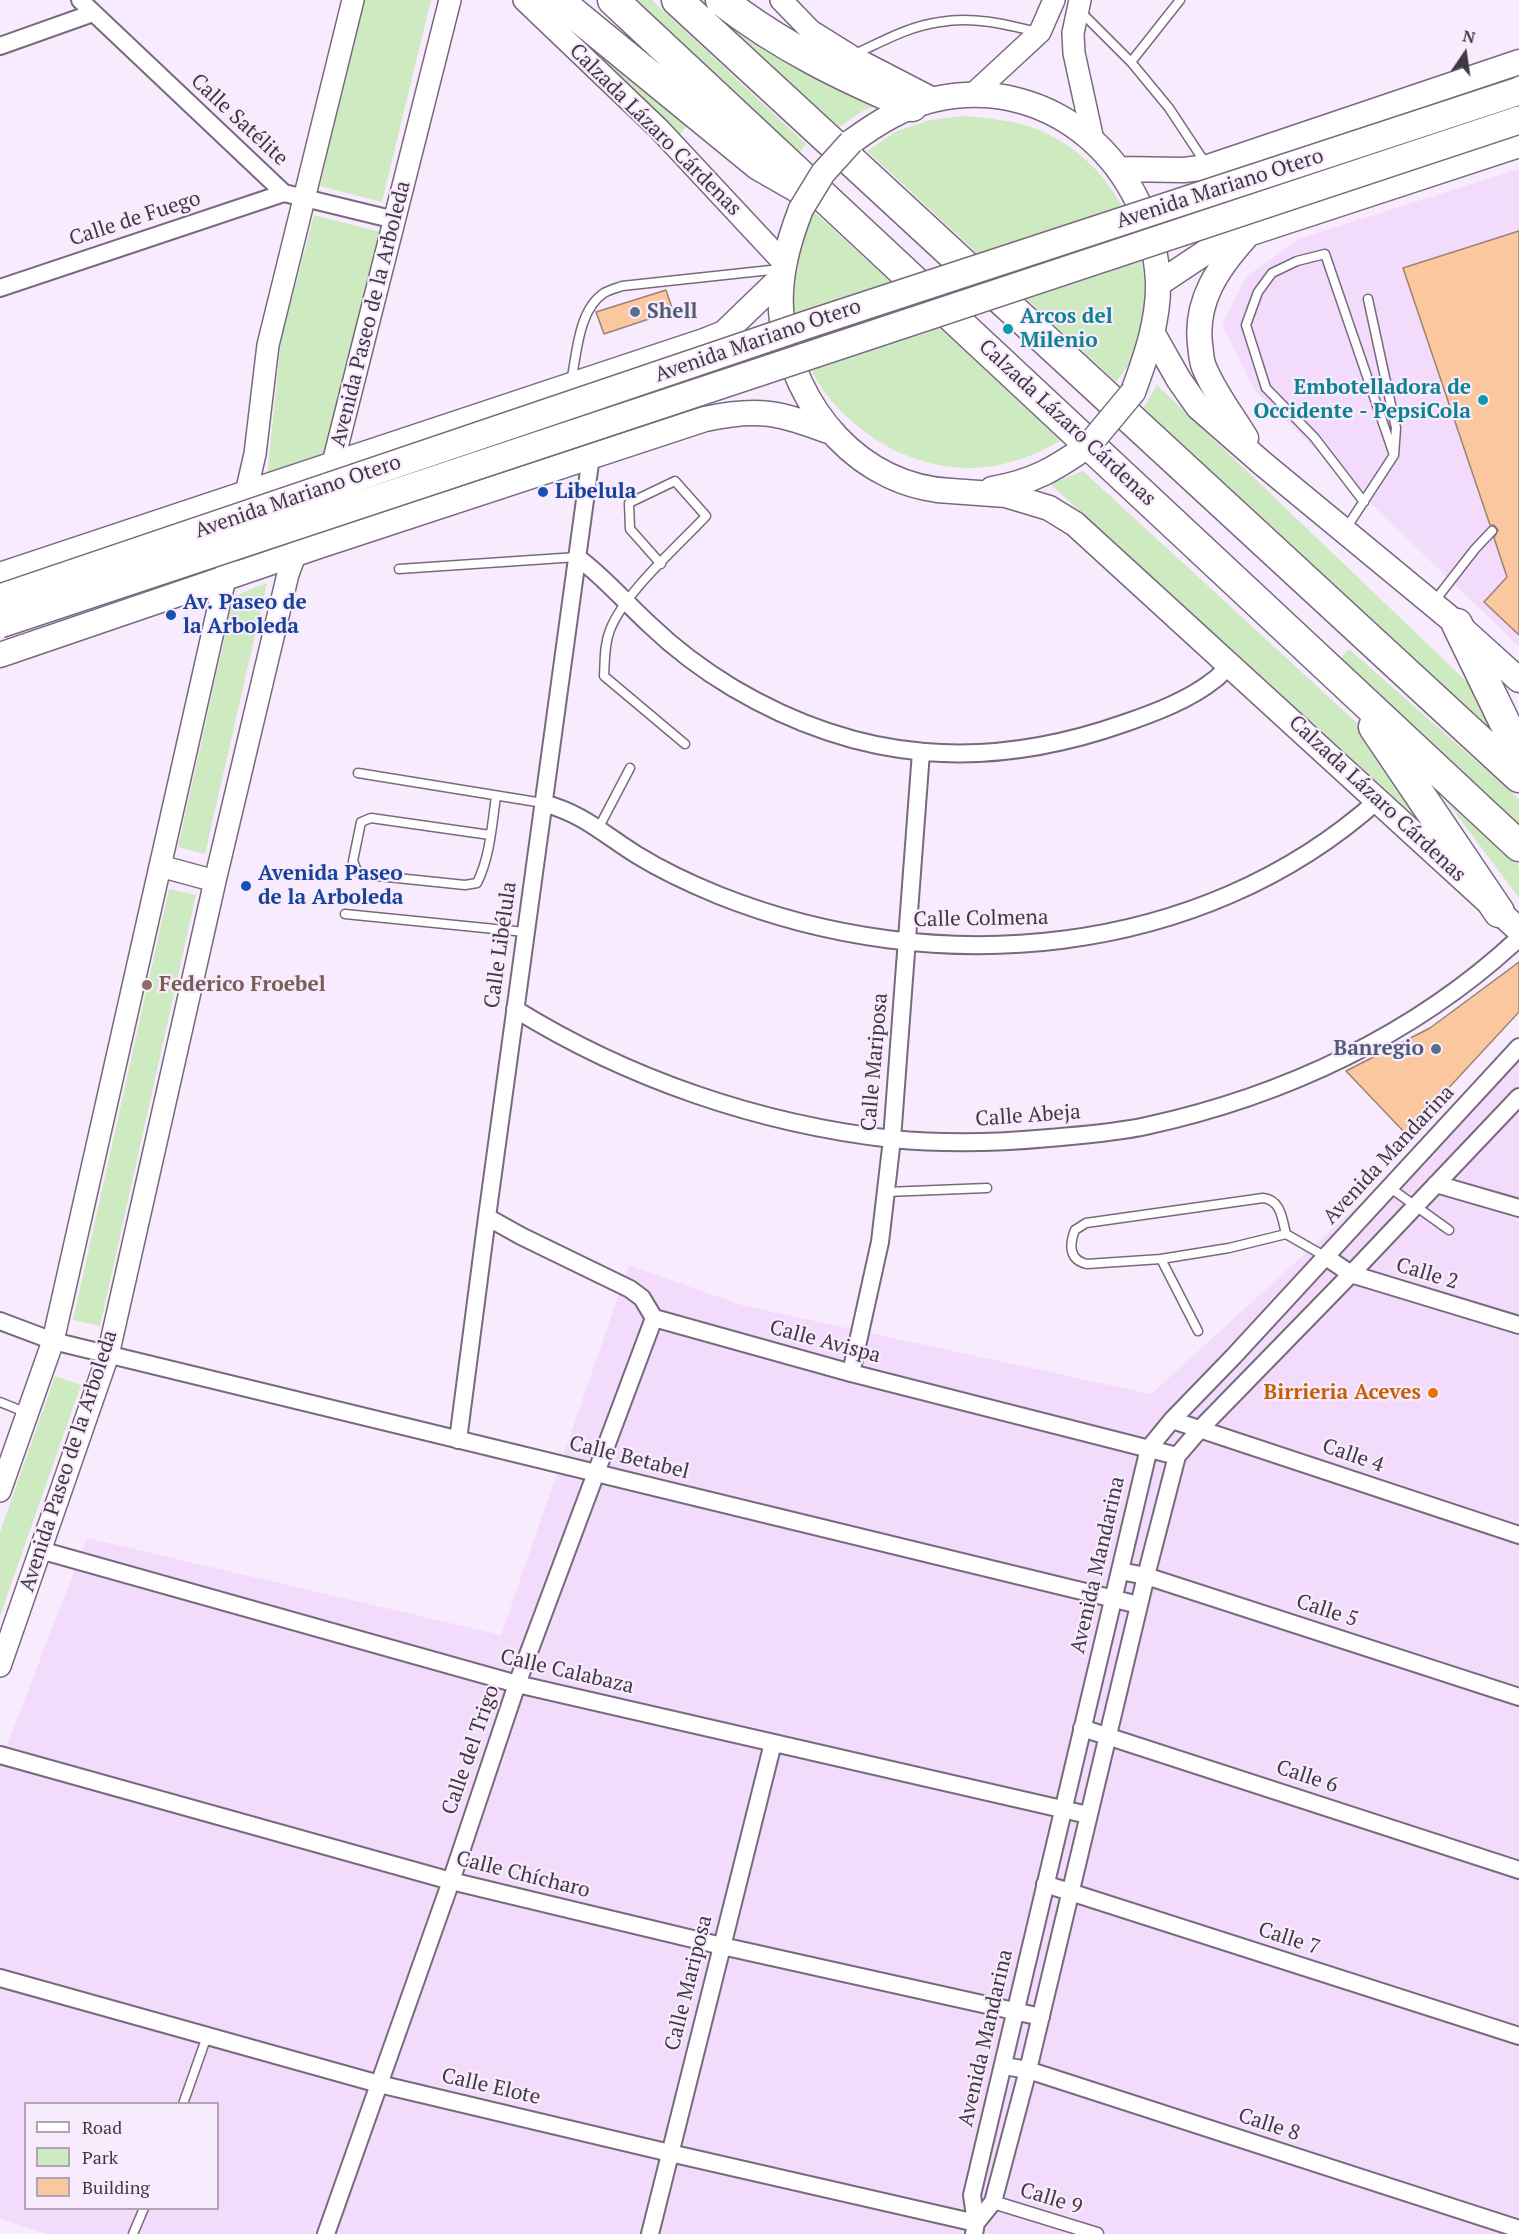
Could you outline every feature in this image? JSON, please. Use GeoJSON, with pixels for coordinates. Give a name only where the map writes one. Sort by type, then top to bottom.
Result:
{"type":"FeatureCollection","features":[{"type":"Feature","properties":{"kind":"highway"},"geometry":{"type":"LineString","coordinates":[[553,0],[566,7],[759,165],[840,210]]}},
{"type":"Feature","properties":{"kind":"highway","name":"Calzada Lázaro Cárdenas"},"geometry":{"type":"LineString","coordinates":[[613,0],[1519,846]]}},
{"type":"Feature","properties":{"kind":"highway"},"geometry":{"type":"LineString","coordinates":[[677,0],[1519,777]]}},
{"type":"Feature","properties":{"kind":"highway"},"geometry":{"type":"LineString","coordinates":[[721,0],[754,25],[813,61],[852,81],[923,103]]}},
{"type":"Feature","properties":{"kind":"highway"},"geometry":{"type":"LineString","coordinates":[[1457,624],[1519,752]]}},
{"type":"Feature","properties":{"kind":"highway"},"geometry":{"type":"LineString","coordinates":[[1343,682],[1509,921]]}},
{"type":"Feature","properties":{"kind":"main road","name":"Avenida Mariano Otero"},"geometry":{"type":"LineString","coordinates":[[1119,168],[1184,170],[1208,167],[1519,62]]}},
{"type":"Feature","properties":{"kind":"main road","name":"Avenida Mariano Otero"},"geometry":{"type":"LineString","coordinates":[[0,598],[806,325],[1519,91]]}},
{"type":"Feature","properties":{"kind":"main road"},"geometry":{"type":"LineString","coordinates":[[972,95],[1005,97],[1036,106],[1066,120],[1093,140],[1119,168],[1135,195],[1147,223],[1155,253],[1158,284],[1153,334],[1133,392],[1089,445],[1055,469],[1017,485],[977,492],[937,490],[897,480],[862,460],[831,432],[807,399],[790,361],[782,320],[783,270],[790,236],[801,209],[823,173],[851,142],[880,121],[923,103],[972,95]]}},
{"type":"Feature","properties":{"kind":"main road","name":"Avenida Mariano Otero"},"geometry":{"type":"LineString","coordinates":[[0,624],[1519,120]]}},
{"type":"Feature","properties":{"kind":"main road"},"geometry":{"type":"LineString","coordinates":[[1158,284],[1209,250],[1248,234],[1519,145]]}},
{"type":"Feature","properties":{"kind":"main road"},"geometry":{"type":"LineString","coordinates":[[1248,234],[1224,262],[1209,286],[1202,309],[1199,334],[1203,365],[1221,399],[1263,463]]}},
{"type":"Feature","properties":{"kind":"main road","name":"Avenida Mariano Otero"},"geometry":{"type":"LineString","coordinates":[[0,575],[724,333],[783,270]]}},
{"type":"Feature","properties":{"kind":"main road"},"geometry":{"type":"LineString","coordinates":[[238,526],[712,361],[719,357],[723,348],[724,333]]}},
{"type":"Feature","properties":{"kind":"main road"},"geometry":{"type":"LineString","coordinates":[[1153,334],[1179,380],[1198,407],[1457,624],[1519,680]]}},
{"type":"Feature","properties":{"kind":"main road"},"geometry":{"type":"LineString","coordinates":[[0,655],[293,555],[705,419],[734,412],[759,412],[783,415],[831,432]]}},
{"type":"Feature","properties":{"kind":"main road","name":"Calzada Lázaro Cárdenas"},"geometry":{"type":"LineString","coordinates":[[937,490],[1006,495],[1049,508],[1076,524],[1509,921]]}},
{"type":"Feature","properties":{"kind":"street","name":"Calle Satélite"},"geometry":{"type":"LineString","coordinates":[[80,0],[294,195],[395,220]]}},
{"type":"Feature","properties":{"kind":"street"},"geometry":{"type":"LineString","coordinates":[[0,1491],[53,1341],[255,454],[268,345],[294,195],[353,0]]}},
{"type":"Feature","properties":{"kind":"street","name":"Avenida Paseo de la Arboleda"},"geometry":{"type":"LineString","coordinates":[[0,1666],[108,1355],[215,881],[293,555],[333,463],[450,0]]}},
{"type":"Feature","properties":{"kind":"street","name":"Calzada Lázaro Cárdenas"},"geometry":{"type":"LineString","coordinates":[[524,0],[658,128],[783,270]]}},
{"type":"Feature","properties":{"kind":"street"},"geometry":{"type":"LineString","coordinates":[[781,0],[811,31],[923,103]]}},
{"type":"Feature","properties":{"kind":"street"},"geometry":{"type":"LineString","coordinates":[[972,95],[1040,33],[1054,0]]}},
{"type":"Feature","properties":{"kind":"street"},"geometry":{"type":"LineString","coordinates":[[1079,4],[1073,33],[1074,53],[1093,140]]}},
{"type":"Feature","properties":{"kind":"street"},"geometry":{"type":"LineString","coordinates":[[0,46],[93,13]]}},
{"type":"Feature","properties":{"kind":"street","name":"Calle de Fuego"},"geometry":{"type":"LineString","coordinates":[[0,288],[294,195]]}},
{"type":"Feature","properties":{"kind":"street","name":"Calle Libélula"},"geometry":{"type":"LineString","coordinates":[[458,1440],[591,456]]}},
{"type":"Feature","properties":{"kind":"street"},"geometry":{"type":"LineString","coordinates":[[577,557],[600,574],[672,645],[703,669],[764,705],[792,719],[836,734],[921,752],[991,753],[1078,738],[1134,720],[1181,699],[1215,680],[1230,664]]}},
{"type":"Feature","properties":{"kind":"street","name":"Calle Mariposa"},"geometry":{"type":"LineString","coordinates":[[851,1373],[878,1252],[892,1139],[921,752]]}},
{"type":"Feature","properties":{"kind":"street","name":"Calle Colmena"},"geometry":{"type":"LineString","coordinates":[[543,803],[581,816],[637,855],[676,876],[720,895],[813,924],[908,943],[962,946],[1017,945],[1109,933],[1158,921],[1203,906],[1253,885],[1292,864],[1325,844],[1378,800]]}},
{"type":"Feature","properties":{"kind":"street"},"geometry":{"type":"LineString","coordinates":[[160,866],[215,881]]}},
{"type":"Feature","properties":{"kind":"street","name":"Calle Abeja"},"geometry":{"type":"LineString","coordinates":[[515,1009],[547,1029],[633,1070],[736,1108],[892,1139],[962,1143],[1088,1134],[1145,1127],[1280,1086],[1331,1065],[1381,1040],[1434,1007],[1496,960],[1519,939]]}},
{"type":"Feature","properties":{"kind":"street","name":"Avenida Mandarina"},"geometry":{"type":"LineString","coordinates":[[975,2228],[972,2195],[1149,1448],[1172,1420],[1519,1047]]}},
{"type":"Feature","properties":{"kind":"street"},"geometry":{"type":"LineString","coordinates":[[975,2228],[993,2202],[1028,2070],[1107,1736],[1177,1456],[1201,1428],[1519,1097]]}},
{"type":"Feature","properties":{"kind":"street"},"geometry":{"type":"LineString","coordinates":[[1436,1184],[1519,1208]]}},
{"type":"Feature","properties":{"kind":"street"},"geometry":{"type":"LineString","coordinates":[[487,1217],[521,1236],[630,1288],[642,1298],[654,1318]]}},
{"type":"Feature","properties":{"kind":"street","name":"Calle 2"},"geometry":{"type":"LineString","coordinates":[[1326,1257],[1351,1274],[1519,1325]]}},
{"type":"Feature","properties":{"kind":"street","name":"Calle Avispa"},"geometry":{"type":"LineString","coordinates":[[654,1318],[851,1373],[1177,1456]]}},
{"type":"Feature","properties":{"kind":"street","name":"Calle del Trigo"},"geometry":{"type":"LineString","coordinates":[[326,2234],[451,1881],[517,1684],[594,1473],[654,1318]]}},
{"type":"Feature","properties":{"kind":"street","name":"Calle Betabel"},"geometry":{"type":"LineString","coordinates":[[0,1321],[53,1341],[108,1355],[1139,1605]]}},
{"type":"Feature","properties":{"kind":"street","name":"Calle 4"},"geometry":{"type":"LineString","coordinates":[[1172,1420],[1519,1535]]}},
{"type":"Feature","properties":{"kind":"street","name":"Calle Calabaza"},"geometry":{"type":"LineString","coordinates":[[40,1550],[517,1684],[1088,1815]]}},
{"type":"Feature","properties":{"kind":"street","name":"Calle 5"},"geometry":{"type":"LineString","coordinates":[[1120,1571],[1146,1576],[1519,1697]]}},
{"type":"Feature","properties":{"kind":"street","name":"Calle 6"},"geometry":{"type":"LineString","coordinates":[[1082,1728],[1519,1870]]}},
{"type":"Feature","properties":{"kind":"street","name":"Calle Mariposa"},"geometry":{"type":"LineString","coordinates":[[650,2234],[773,1743]]}},
{"type":"Feature","properties":{"kind":"street","name":"Calle Chícharo"},"geometry":{"type":"LineString","coordinates":[[0,1755],[451,1881],[722,1946],[1041,2017]]}},
{"type":"Feature","properties":{"kind":"street","name":"Calle 7"},"geometry":{"type":"LineString","coordinates":[[1045,1884],[1519,2036]]}},
{"type":"Feature","properties":{"kind":"street","name":"Calle Elote"},"geometry":{"type":"LineString","coordinates":[[0,1978],[379,2084],[975,2228]]}},
{"type":"Feature","properties":{"kind":"street","name":"Calle 8"},"geometry":{"type":"LineString","coordinates":[[1004,2066],[1028,2070],[1519,2229]]}},
{"type":"Feature","properties":{"kind":"street","name":"Calle 9"},"geometry":{"type":"LineString","coordinates":[[993,2202],[1097,2234]]}},
{"type":"Feature","properties":{"kind":"lane"},"geometry":{"type":"LineString","coordinates":[[1131,62],[1180,0]]}},
{"type":"Feature","properties":{"kind":"lane"},"geometry":{"type":"LineString","coordinates":[[1079,4],[1169,108],[1208,167]]}},
{"type":"Feature","properties":{"kind":"lane"},"geometry":{"type":"LineString","coordinates":[[851,56],[900,33],[941,21],[989,21],[1040,33]]}},
{"type":"Feature","properties":{"kind":"lane"},"geometry":{"type":"LineString","coordinates":[[1364,502],[1314,436],[1266,388],[1246,325],[1258,292],[1272,273],[1297,261],[1325,254],[1394,455]]}},
{"type":"Feature","properties":{"kind":"lane"},"geometry":{"type":"LineString","coordinates":[[570,385],[584,322],[591,305],[605,293],[622,286],[783,270]]}},
{"type":"Feature","properties":{"kind":"lane"},"geometry":{"type":"LineString","coordinates":[[1345,531],[1394,455],[1396,428],[1368,299]]}},
{"type":"Feature","properties":{"kind":"lane"},"geometry":{"type":"LineString","coordinates":[[661,564],[630,529],[629,503],[675,481],[706,516],[661,564],[626,601],[610,631],[604,676],[685,744]]}},
{"type":"Feature","properties":{"kind":"lane"},"geometry":{"type":"LineString","coordinates":[[1433,604],[1475,549],[1492,531]]}},
{"type":"Feature","properties":{"kind":"lane"},"geometry":{"type":"LineString","coordinates":[[399,569],[577,557]]}},
{"type":"Feature","properties":{"kind":"lane"},"geometry":{"type":"LineString","coordinates":[[598,829],[630,768]]}},
{"type":"Feature","properties":{"kind":"lane"},"geometry":{"type":"LineString","coordinates":[[358,773],[543,803]]}},
{"type":"Feature","properties":{"kind":"lane"},"geometry":{"type":"LineString","coordinates":[[490,835],[371,818],[361,822],[353,861],[357,871],[368,875],[465,885],[477,883],[482,872],[490,835],[496,796]]}},
{"type":"Feature","properties":{"kind":"lane"},"geometry":{"type":"LineString","coordinates":[[345,914],[525,932]]}},
{"type":"Feature","properties":{"kind":"lane"},"geometry":{"type":"LineString","coordinates":[[1389,1187],[1449,1230]]}},
{"type":"Feature","properties":{"kind":"lane"},"geometry":{"type":"LineString","coordinates":[[886,1192],[987,1188]]}},
{"type":"Feature","properties":{"kind":"lane"},"geometry":{"type":"LineString","coordinates":[[1286,1234],[1229,1248],[1161,1259],[1087,1264],[1078,1263],[1072,1256],[1072,1236],[1075,1230],[1086,1223],[1263,1198],[1276,1203],[1286,1234],[1326,1257]]}},
{"type":"Feature","properties":{"kind":"lane"},"geometry":{"type":"LineString","coordinates":[[1161,1259],[1198,1331]]}},
{"type":"Feature","properties":{"kind":"lane"},"geometry":{"type":"LineString","coordinates":[[0,1402],[28,1413]]}},
{"type":"Feature","properties":{"kind":"lane"},"geometry":{"type":"LineString","coordinates":[[183,2102],[207,2036]]}},
{"type":"Feature","properties":{"kind":"lane"},"geometry":{"type":"LineString","coordinates":[[133,2234],[143,2210]]}},
{"type":"Feature","properties":{"kind":"shaded area"},"geometry":{"type":"Polygon","coordinates":[[[1519,169],[1519,647],[1254,390],[1222,325],[1246,277],[1298,239],[1519,169]]]}},
{"type":"Feature","properties":{"kind":"shaded area"},"geometry":{"type":"Polygon","coordinates":[[[1519,1036],[1519,2234],[47,2234],[0,2219],[0,1763],[87,1538],[501,1635],[629,1265],[741,1305],[1151,1394],[1366,1198],[1519,1036]]]}},
{"type":"Feature","properties":{"kind":"green space"},"geometry":{"type":"Polygon","coordinates":[[[364,0],[431,0],[382,202],[320,186],[364,0]]]}},
{"type":"Feature","properties":{"kind":"green space"},"geometry":{"type":"Polygon","coordinates":[[[533,0],[691,121],[679,135],[533,0]]]}},
{"type":"Feature","properties":{"kind":"green space"},"geometry":{"type":"Polygon","coordinates":[[[633,0],[652,0],[806,144],[798,154],[633,0]]]}},
{"type":"Feature","properties":{"kind":"green space"},"geometry":{"type":"Polygon","coordinates":[[[696,0],[712,0],[891,101],[864,110],[839,127],[696,0]]]}},
{"type":"Feature","properties":{"kind":"green space"},"geometry":{"type":"Polygon","coordinates":[[[964,116],[1023,125],[1057,139],[1081,155],[1101,175],[1118,198],[1139,250],[1144,279],[1144,307],[1136,350],[1116,382],[867,151],[897,131],[930,120],[964,116]]]}},
{"type":"Feature","properties":{"kind":"green space"},"geometry":{"type":"Polygon","coordinates":[[[813,211],[1064,439],[1032,455],[1009,463],[974,468],[939,465],[906,455],[875,439],[848,418],[825,392],[807,362],[796,329],[792,283],[799,252],[813,211]]]}},
{"type":"Feature","properties":{"kind":"green space"},"geometry":{"type":"Polygon","coordinates":[[[314,215],[380,232],[324,457],[267,477],[281,340],[314,215]]]}},
{"type":"Feature","properties":{"kind":"green space"},"geometry":{"type":"Polygon","coordinates":[[[1157,385],[1487,701],[1517,762],[1139,415],[1157,385]]]}},
{"type":"Feature","properties":{"kind":"green space"},"geometry":{"type":"Polygon","coordinates":[[[1083,471],[1357,723],[1435,834],[1050,484],[1083,471]]]}},
{"type":"Feature","properties":{"kind":"green space"},"geometry":{"type":"Polygon","coordinates":[[[267,583],[205,854],[178,847],[234,596],[267,583]]]}},
{"type":"Feature","properties":{"kind":"green space"},"geometry":{"type":"Polygon","coordinates":[[[1349,649],[1519,799],[1519,827],[1340,659],[1349,649]]]}},
{"type":"Feature","properties":{"kind":"green space"},"geometry":{"type":"Polygon","coordinates":[[[1439,791],[1519,866],[1519,898],[1439,791]]]}},
{"type":"Feature","properties":{"kind":"green space"},"geometry":{"type":"Polygon","coordinates":[[[169,889],[196,895],[100,1326],[73,1320],[169,889]]]}},
{"type":"Feature","properties":{"kind":"green space"},"geometry":{"type":"Polygon","coordinates":[[[55,1376],[81,1385],[0,1616],[0,1532],[55,1376]]]}},
{"type":"Feature","properties":{"kind":"building","name":"Embotelladora de Occidente - PepsiCola"},"geometry":{"type":"Polygon","coordinates":[[[1519,231],[1519,635],[1484,602],[1507,577],[1494,538],[1498,530],[1494,525],[1490,525],[1403,268],[1519,231]]]}},
{"type":"Feature","properties":{"kind":"building","name":"Shell"},"geometry":{"type":"Polygon","coordinates":[[[666,290],[673,311],[604,334],[596,312],[666,290]]]}},
{"type":"Feature","properties":{"kind":"building","name":"Banregio"},"geometry":{"type":"Polygon","coordinates":[[[1519,962],[1519,1012],[1406,1134],[1346,1071],[1430,1028],[1519,962]]]}},
{"type":"Feature","properties":{"kind":"place","name":"Shell"},"geometry":{"type":"Point","coordinates":[635,312]}},
{"type":"Feature","properties":{"kind":"place","name":"Arcos del Milenio"},"geometry":{"type":"Point","coordinates":[1008,329]}},
{"type":"Feature","properties":{"kind":"place","name":"Embotelladora de Occidente - PepsiCola"},"geometry":{"type":"Point","coordinates":[1483,400]}},
{"type":"Feature","properties":{"kind":"place","name":"Libelula"},"geometry":{"type":"Point","coordinates":[543,492]}},
{"type":"Feature","properties":{"kind":"place","name":"Av. Paseo de la Arboleda"},"geometry":{"type":"Point","coordinates":[171,615]}},
{"type":"Feature","properties":{"kind":"place","name":"Avenida Paseo de la Arboleda"},"geometry":{"type":"Point","coordinates":[246,886]}},
{"type":"Feature","properties":{"kind":"place","name":"Federico Froebel"},"geometry":{"type":"Point","coordinates":[147,985]}},
{"type":"Feature","properties":{"kind":"place","name":"Banregio"},"geometry":{"type":"Point","coordinates":[1436,1049]}},
{"type":"Feature","properties":{"kind":"place","name":"Birrieria Aceves"},"geometry":{"type":"Point","coordinates":[1433,1393]}}]}
